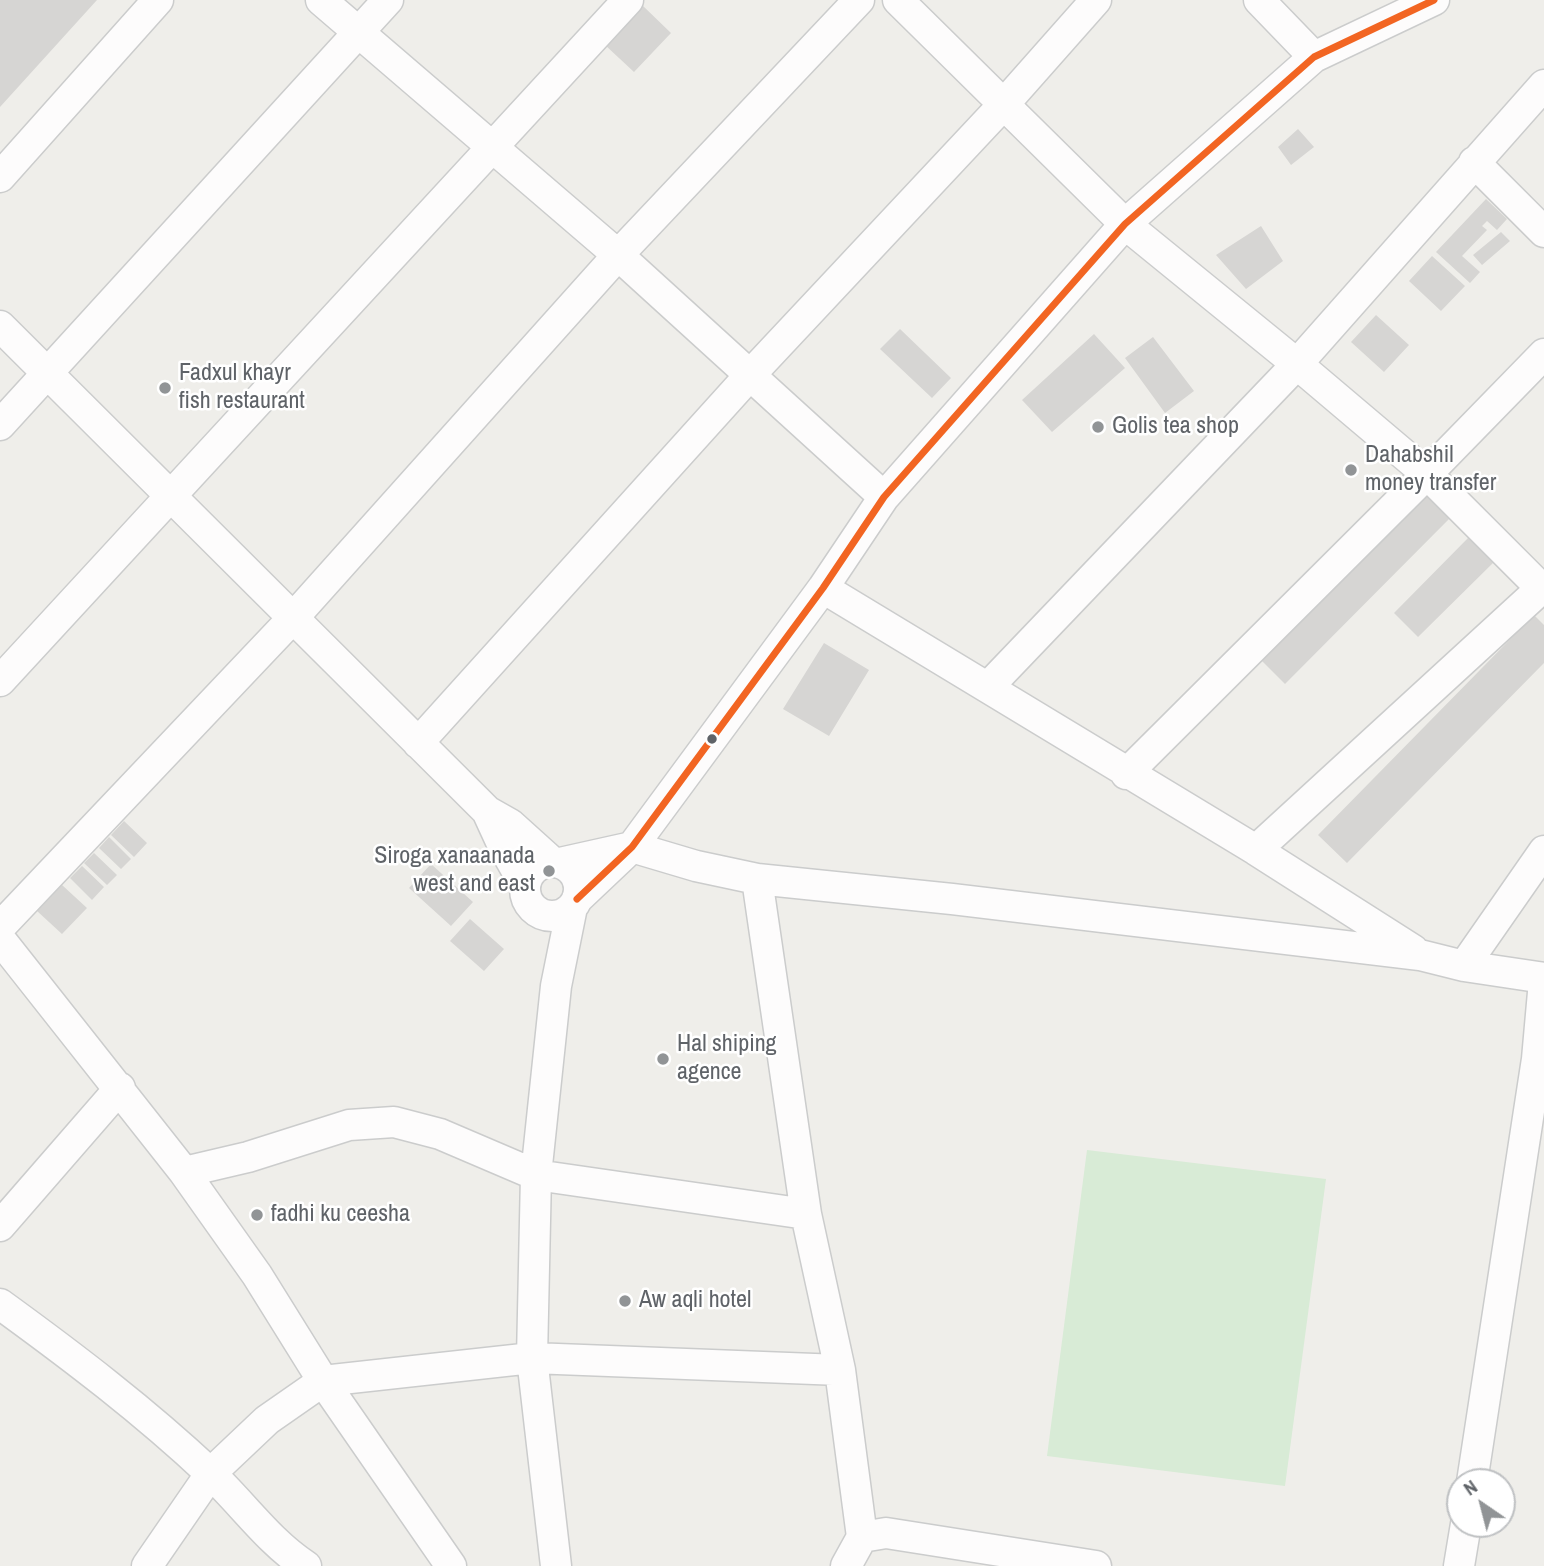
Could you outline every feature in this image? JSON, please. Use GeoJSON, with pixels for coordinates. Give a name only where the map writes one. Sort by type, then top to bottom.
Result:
{"type":"FeatureCollection","features":[{"type":"Feature","properties":{"kind":"street"},"geometry":{"type":"LineString","coordinates":[[0,177],[159,0]]}},
{"type":"Feature","properties":{"kind":"street"},"geometry":{"type":"LineString","coordinates":[[321,0],[618,255],[884,497]]}},
{"type":"Feature","properties":{"kind":"street"},"geometry":{"type":"LineString","coordinates":[[0,425],[388,0]]}},
{"type":"Feature","properties":{"kind":"street"},"geometry":{"type":"LineString","coordinates":[[0,681],[628,0]]}},
{"type":"Feature","properties":{"kind":"street"},"geometry":{"type":"LineString","coordinates":[[0,927],[293,618],[618,255],[859,0]]}},
{"type":"Feature","properties":{"kind":"street"},"geometry":{"type":"LineString","coordinates":[[898,0],[1125,224],[1427,474],[1543,589],[1255,850]]}},
{"type":"Feature","properties":{"kind":"street"},"geometry":{"type":"LineString","coordinates":[[418,743],[750,375],[1004,104],[1096,0]]}},
{"type":"Feature","properties":{"kind":"street"},"geometry":{"type":"LineString","coordinates":[[1259,0],[1314,57]]}},
{"type":"Feature","properties":{"kind":"street"},"geometry":{"type":"LineString","coordinates":[[1422,2],[1314,57],[1125,224],[884,497],[823,588],[632,847],[565,913],[547,916],[528,896],[527,878],[537,866],[632,847],[757,880],[952,899],[1420,955],[1464,966],[1544,979],[1537,1059],[1474,1468]]}},
{"type":"Feature","properties":{"kind":"street"},"geometry":{"type":"LineString","coordinates":[[988,687],[1297,364],[1544,85]]}},
{"type":"Feature","properties":{"kind":"street"},"geometry":{"type":"LineString","coordinates":[[1474,162],[1544,232]]}},
{"type":"Feature","properties":{"kind":"street"},"geometry":{"type":"LineString","coordinates":[[0,326],[487,811],[510,824],[556,862],[575,873],[580,891],[556,986],[536,1175],[532,1358],[556,1566]]}},
{"type":"Feature","properties":{"kind":"street"},"geometry":{"type":"LineString","coordinates":[[1126,774],[1544,354]]}},
{"type":"Feature","properties":{"kind":"street"},"geometry":{"type":"LineString","coordinates":[[823,588],[1255,850],[1420,955]]}},
{"type":"Feature","properties":{"kind":"street"},"geometry":{"type":"LineString","coordinates":[[487,811],[528,896],[556,986]]}},
{"type":"Feature","properties":{"kind":"street"},"geometry":{"type":"LineString","coordinates":[[1464,966],[1544,851]]}},
{"type":"Feature","properties":{"kind":"street"},"geometry":{"type":"LineString","coordinates":[[757,880],[806,1214],[840,1370],[862,1537],[846,1566]]}},
{"type":"Feature","properties":{"kind":"street"},"geometry":{"type":"LineString","coordinates":[[0,939],[184,1171],[257,1275],[323,1381],[451,1566]]}},
{"type":"Feature","properties":{"kind":"street"},"geometry":{"type":"LineString","coordinates":[[0,1226],[120,1088]]}},
{"type":"Feature","properties":{"kind":"street"},"geometry":{"type":"LineString","coordinates":[[184,1171],[261,1153],[349,1125],[394,1122],[440,1134],[536,1175],[806,1214]]}},
{"type":"Feature","properties":{"kind":"street"},"geometry":{"type":"LineString","coordinates":[[0,1304],[128,1401],[211,1473],[257,1522],[306,1566]]}},
{"type":"Feature","properties":{"kind":"street"},"geometry":{"type":"LineString","coordinates":[[147,1566],[211,1473],[267,1420],[323,1381],[532,1358],[840,1370]]}},
{"type":"Feature","properties":{"kind":"street"},"geometry":{"type":"LineString","coordinates":[[862,1537],[887,1533],[1096,1566]]}},
{"type":"Feature","properties":{"kind":"street"},"geometry":{"type":"LineString","coordinates":[[1459,1566],[1464,1538]]}},
{"type":"Feature","properties":{"kind":"green space"},"geometry":{"type":"Polygon","coordinates":[[[1087,1150],[1326,1179],[1285,1486],[1047,1456],[1087,1150]]]}},
{"type":"Feature","properties":{"kind":"building"},"geometry":{"type":"Polygon","coordinates":[[[0,0],[97,0],[0,107],[0,0]]]}},
{"type":"Feature","properties":{"kind":"building"},"geometry":{"type":"Polygon","coordinates":[[[642,5],[671,33],[634,72],[605,45],[642,5]]]}},
{"type":"Feature","properties":{"kind":"building"},"geometry":{"type":"Polygon","coordinates":[[[1298,129],[1314,147],[1291,165],[1278,147],[1298,129]]]}},
{"type":"Feature","properties":{"kind":"building"},"geometry":{"type":"Polygon","coordinates":[[[1486,199],[1507,219],[1497,230],[1487,221],[1482,226],[1487,230],[1462,256],[1480,272],[1470,283],[1436,252],[1486,199]]]}},
{"type":"Feature","properties":{"kind":"building"},"geometry":{"type":"Polygon","coordinates":[[[1261,226],[1283,261],[1246,289],[1216,255],[1261,226]]]}},
{"type":"Feature","properties":{"kind":"building"},"geometry":{"type":"Polygon","coordinates":[[[1501,232],[1510,241],[1482,265],[1473,255],[1501,232]]]}},
{"type":"Feature","properties":{"kind":"building"},"geometry":{"type":"Polygon","coordinates":[[[1432,256],[1465,286],[1441,311],[1409,281],[1432,256]]]}},
{"type":"Feature","properties":{"kind":"building"},"geometry":{"type":"Polygon","coordinates":[[[1376,315],[1409,345],[1384,372],[1351,342],[1376,315]]]}},
{"type":"Feature","properties":{"kind":"building"},"geometry":{"type":"Polygon","coordinates":[[[900,329],[951,378],[932,398],[880,349],[900,329]]]}},
{"type":"Feature","properties":{"kind":"building"},"geometry":{"type":"Polygon","coordinates":[[[1094,334],[1125,368],[1052,432],[1022,400],[1094,334]]]}},
{"type":"Feature","properties":{"kind":"building"},"geometry":{"type":"Polygon","coordinates":[[[1153,337],[1194,391],[1165,413],[1125,358],[1153,337]]]}},
{"type":"Feature","properties":{"kind":"building"},"geometry":{"type":"Polygon","coordinates":[[[1429,491],[1453,515],[1285,684],[1262,661],[1429,491]]]}},
{"type":"Feature","properties":{"kind":"building"},"geometry":{"type":"Polygon","coordinates":[[[1469,537],[1494,562],[1418,637],[1394,613],[1469,537]]]}},
{"type":"Feature","properties":{"kind":"building"},"geometry":{"type":"Polygon","coordinates":[[[1534,615],[1544,625],[1544,663],[1347,863],[1318,835],[1534,615]]]}},
{"type":"Feature","properties":{"kind":"building"},"geometry":{"type":"Polygon","coordinates":[[[824,643],[869,670],[829,736],[783,709],[824,643]]]}},
{"type":"Feature","properties":{"kind":"building"},"geometry":{"type":"Polygon","coordinates":[[[124,821],[147,843],[134,857],[111,835],[124,821]]]}},
{"type":"Feature","properties":{"kind":"building"},"geometry":{"type":"Polygon","coordinates":[[[109,837],[131,859],[121,869],[99,848],[109,837]]]}},
{"type":"Feature","properties":{"kind":"building"},"geometry":{"type":"Polygon","coordinates":[[[94,853],[117,875],[107,885],[84,863],[94,853]]]}},
{"type":"Feature","properties":{"kind":"building"},"geometry":{"type":"Polygon","coordinates":[[[431,864],[473,902],[451,926],[409,888],[431,864]]]}},
{"type":"Feature","properties":{"kind":"building"},"geometry":{"type":"Polygon","coordinates":[[[82,866],[104,887],[92,900],[70,878],[82,866]]]}},
{"type":"Feature","properties":{"kind":"building"},"geometry":{"type":"Polygon","coordinates":[[[62,885],[87,908],[62,934],[37,911],[62,885]]]}},
{"type":"Feature","properties":{"kind":"building"},"geometry":{"type":"Polygon","coordinates":[[[470,919],[504,949],[484,971],[450,941],[470,919]]]}},
{"type":"Feature","properties":{"kind":"transit line"},"geometry":{"type":"LineString","coordinates":[[577,899],[632,847],[823,588],[884,497],[1125,224],[1314,57],[1434,0]]}},
{"type":"Feature","properties":{"kind":"place","name":"Fadxul khayr fish restaurant"},"geometry":{"type":"Point","coordinates":[165,388]}},
{"type":"Feature","properties":{"kind":"place","name":"Golis tea shop"},"geometry":{"type":"Point","coordinates":[1098,427]}},
{"type":"Feature","properties":{"kind":"place","name":"Dahabshil money transfer"},"geometry":{"type":"Point","coordinates":[1351,470]}},
{"type":"Feature","properties":{"kind":"place","name":"Siroga xanaanada west and east"},"geometry":{"type":"Point","coordinates":[549,871]}},
{"type":"Feature","properties":{"kind":"place","name":"Hal shiping agence"},"geometry":{"type":"Point","coordinates":[663,1059]}},
{"type":"Feature","properties":{"kind":"place","name":"fadhi ku ceesha"},"geometry":{"type":"Point","coordinates":[257,1215]}},
{"type":"Feature","properties":{"kind":"place","name":"Aw aqli hotel"},"geometry":{"type":"Point","coordinates":[625,1301]}}]}
